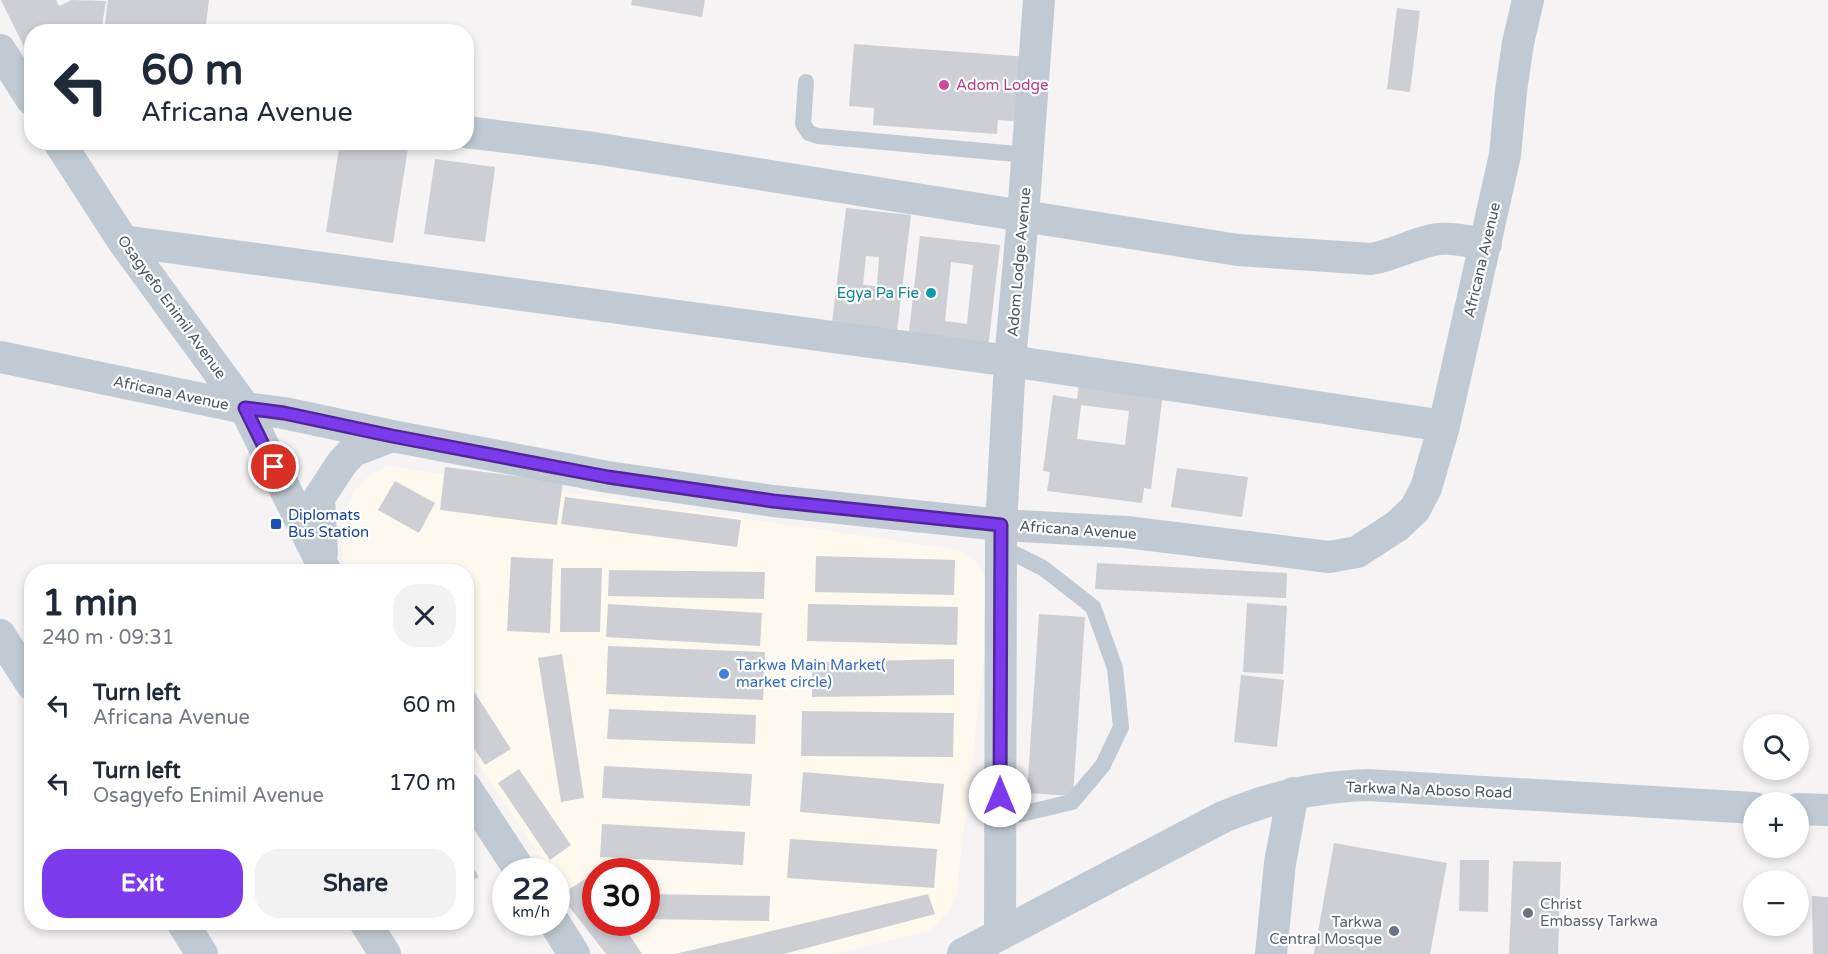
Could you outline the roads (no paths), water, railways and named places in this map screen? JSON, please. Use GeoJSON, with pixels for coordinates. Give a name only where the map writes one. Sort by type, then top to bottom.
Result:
{"type":"FeatureCollection","features":[{"type":"Feature","properties":{"kind":"street","name":"Adom Lodge Avenue"},"geometry":{"type":"LineString","coordinates":[[1000,934],[1001,536],[1010,361],[1039,0]]}},
{"type":"Feature","properties":{"kind":"street","name":"Africana Avenue"},"geometry":{"type":"LineString","coordinates":[[0,357],[245,408],[284,413],[608,477],[1001,536],[1126,532],[1329,557],[1357,552],[1397,526],[1415,508],[1426,488],[1444,426],[1505,155],[1511,91],[1528,0]]}},
{"type":"Feature","properties":{"kind":"street"},"geometry":{"type":"LineString","coordinates":[[0,50],[24,82]]}},
{"type":"Feature","properties":{"kind":"street"},"geometry":{"type":"LineString","coordinates":[[474,133],[594,148],[1238,250],[1371,259],[1388,256],[1441,238],[1486,244]]}},
{"type":"Feature","properties":{"kind":"street","name":"Osagyefo Enimil Avenue"},"geometry":{"type":"LineString","coordinates":[[64,150],[123,241],[245,408],[322,564]]}},
{"type":"Feature","properties":{"kind":"street"},"geometry":{"type":"LineString","coordinates":[[123,241],[1010,361],[1444,426]]}},
{"type":"Feature","properties":{"kind":"street"},"geometry":{"type":"LineString","coordinates":[[324,564],[319,498],[342,463],[353,451],[392,436]]}},
{"type":"Feature","properties":{"kind":"street"},"geometry":{"type":"LineString","coordinates":[[0,635],[24,672]]}},
{"type":"Feature","properties":{"kind":"street","name":"Tarkwa Na Aboso Road"},"geometry":{"type":"LineString","coordinates":[[963,954],[1223,817],[1257,803],[1293,793],[1332,786],[1367,785],[1743,807]]}},
{"type":"Feature","properties":{"kind":"street"},"geometry":{"type":"LineString","coordinates":[[1271,954],[1280,862],[1293,793]]}},
{"type":"Feature","properties":{"kind":"street"},"geometry":{"type":"LineString","coordinates":[[474,800],[512,858]]}},
{"type":"Feature","properties":{"kind":"street"},"geometry":{"type":"LineString","coordinates":[[1809,809],[1828,810]]}},
{"type":"Feature","properties":{"kind":"street"},"geometry":{"type":"LineString","coordinates":[[187,930],[202,954]]}},
{"type":"Feature","properties":{"kind":"street"},"geometry":{"type":"LineString","coordinates":[[370,930],[385,954]]}},
{"type":"Feature","properties":{"kind":"street"},"geometry":{"type":"LineString","coordinates":[[563,936],[574,954]]}},
{"type":"Feature","properties":{"kind":"lane"},"geometry":{"type":"LineString","coordinates":[[806,82],[803,124],[809,133],[818,136],[1028,155]]}},
{"type":"Feature","properties":{"kind":"lane"},"geometry":{"type":"LineString","coordinates":[[1000,819],[1072,802],[1103,765],[1121,727],[1115,669],[1093,607],[1001,536]]}},
{"type":"Feature","properties":{"kind":"place","name":"Adom Lodge"},"geometry":{"type":"Point","coordinates":[944,85]}},
{"type":"Feature","properties":{"kind":"place","name":"Egya Pa Fie"},"geometry":{"type":"Point","coordinates":[931,293]}},
{"type":"Feature","properties":{"kind":"place","name":"Diplomats Bus Station"},"geometry":{"type":"Point","coordinates":[276,524]}},
{"type":"Feature","properties":{"kind":"place","name":"Tarkwa Main Market( market circle)"},"geometry":{"type":"Point","coordinates":[724,674]}},
{"type":"Feature","properties":{"kind":"place","name":"Christ Embassy Tarkwa"},"geometry":{"type":"Point","coordinates":[1528,913]}},
{"type":"Feature","properties":{"kind":"place","name":"Tarkwa Central Mosque"},"geometry":{"type":"Point","coordinates":[1394,931]}}]}
